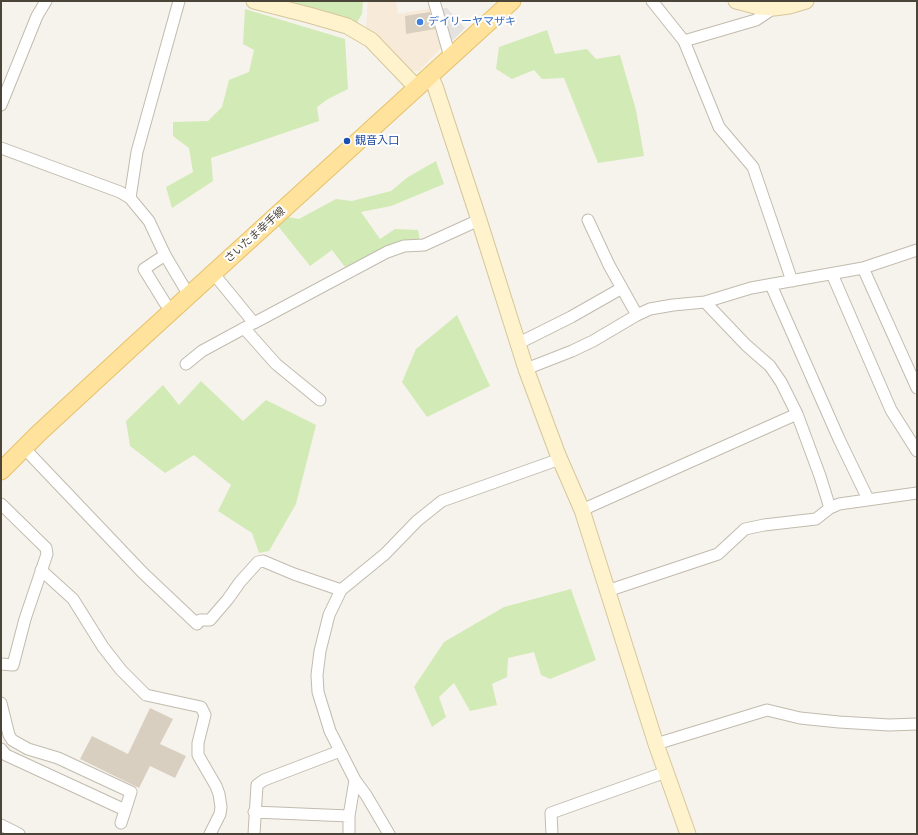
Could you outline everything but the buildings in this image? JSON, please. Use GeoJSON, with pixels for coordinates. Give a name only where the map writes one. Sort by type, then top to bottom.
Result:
{"type":"FeatureCollection","features":[{"type":"Feature","properties":{"kind":"main road","name":"さいたま幸手線"},"geometry":{"type":"LineString","coordinates":[[1,471],[190,294],[512,1]]}},
{"type":"Feature","properties":{"kind":"street"},"geometry":{"type":"LineString","coordinates":[[1,105],[37,16],[46,1]]}},
{"type":"Feature","properties":{"kind":"street"},"geometry":{"type":"LineString","coordinates":[[130,198],[137,152],[179,1]]}},
{"type":"Feature","properties":{"kind":"street"},"geometry":{"type":"LineString","coordinates":[[254,1],[347,26],[370,40],[417,88]]}},
{"type":"Feature","properties":{"kind":"street"},"geometry":{"type":"LineString","coordinates":[[434,1],[448,50],[452,56]]}},
{"type":"Feature","properties":{"kind":"street"},"geometry":{"type":"LineString","coordinates":[[652,1],[684,41],[720,127],[753,167],[792,281]]}},
{"type":"Feature","properties":{"kind":"street"},"geometry":{"type":"LineString","coordinates":[[736,1],[759,7],[774,8],[789,6],[806,1]]}},
{"type":"Feature","properties":{"kind":"street"},"geometry":{"type":"LineString","coordinates":[[684,41],[756,20],[774,8]]}},
{"type":"Feature","properties":{"kind":"street"},"geometry":{"type":"LineString","coordinates":[[430,76],[435,86],[479,220],[526,369],[560,459],[582,510],[656,744],[688,834]]}},
{"type":"Feature","properties":{"kind":"street"},"geometry":{"type":"LineString","coordinates":[[1,148],[120,192],[130,198],[149,221],[165,255],[184,287],[190,294]]}},
{"type":"Feature","properties":{"kind":"street"},"geometry":{"type":"LineString","coordinates":[[186,364],[202,351],[387,252],[404,246],[424,245],[479,220]]}},
{"type":"Feature","properties":{"kind":"street"},"geometry":{"type":"LineString","coordinates":[[588,220],[609,265],[637,315]]}},
{"type":"Feature","properties":{"kind":"street"},"geometry":{"type":"LineString","coordinates":[[526,369],[593,341],[650,309],[705,302],[751,288],[863,268],[917,250]]}},
{"type":"Feature","properties":{"kind":"street"},"geometry":{"type":"LineString","coordinates":[[165,255],[144,269],[165,303],[172,311]]}},
{"type":"Feature","properties":{"kind":"street"},"geometry":{"type":"LineString","coordinates":[[863,268],[916,383]]}},
{"type":"Feature","properties":{"kind":"street"},"geometry":{"type":"LineString","coordinates":[[213,274],[276,364],[320,400]]}},
{"type":"Feature","properties":{"kind":"street"},"geometry":{"type":"LineString","coordinates":[[832,274],[892,410],[917,451]]}},
{"type":"Feature","properties":{"kind":"street"},"geometry":{"type":"LineString","coordinates":[[771,285],[868,499]]}},
{"type":"Feature","properties":{"kind":"street"},"geometry":{"type":"LineString","coordinates":[[519,343],[622,288]]}},
{"type":"Feature","properties":{"kind":"street"},"geometry":{"type":"LineString","coordinates":[[705,302],[746,345],[770,366],[781,382],[797,414],[830,508]]}},
{"type":"Feature","properties":{"kind":"street"},"geometry":{"type":"LineString","coordinates":[[582,510],[797,414]]}},
{"type":"Feature","properties":{"kind":"street"},"geometry":{"type":"LineString","coordinates":[[24,448],[143,573],[197,624],[200,620],[210,620],[214,616],[240,582],[258,562],[263,561],[294,574],[341,590]]}},
{"type":"Feature","properties":{"kind":"street"},"geometry":{"type":"LineString","coordinates":[[389,834],[366,795],[354,780],[330,731],[318,692],[317,675],[320,651],[329,615],[341,590],[385,554],[416,521],[442,501],[560,459]]}},
{"type":"Feature","properties":{"kind":"street"},"geometry":{"type":"LineString","coordinates":[[607,591],[718,554],[745,529],[764,525],[816,519],[830,508],[839,504],[868,499],[917,494]]}},
{"type":"Feature","properties":{"kind":"street"},"geometry":{"type":"LineString","coordinates":[[1,504],[46,548],[47,554],[25,619],[13,665],[1,664]]}},
{"type":"Feature","properties":{"kind":"street"},"geometry":{"type":"LineString","coordinates":[[41,570],[73,599],[103,647],[121,670],[146,695],[201,706],[204,714],[198,743],[198,755],[216,786],[219,794],[220,807],[220,814],[210,834]]}},
{"type":"Feature","properties":{"kind":"street"},"geometry":{"type":"LineString","coordinates":[[1,703],[12,740],[28,749],[58,758],[131,792],[121,823]]}},
{"type":"Feature","properties":{"kind":"street"},"geometry":{"type":"LineString","coordinates":[[656,744],[767,710],[800,718],[839,722],[889,725],[917,724]]}},
{"type":"Feature","properties":{"kind":"street"},"geometry":{"type":"LineString","coordinates":[[12,740],[2,752],[6,755],[125,810]]}},
{"type":"Feature","properties":{"kind":"street"},"geometry":{"type":"LineString","coordinates":[[254,834],[254,812],[257,785],[264,780],[340,751]]}},
{"type":"Feature","properties":{"kind":"street"},"geometry":{"type":"LineString","coordinates":[[552,834],[551,813],[666,772]]}},
{"type":"Feature","properties":{"kind":"street"},"geometry":{"type":"LineString","coordinates":[[349,834],[349,816],[354,780]]}},
{"type":"Feature","properties":{"kind":"street"},"geometry":{"type":"LineString","coordinates":[[254,812],[349,816]]}},
{"type":"Feature","properties":{"kind":"street"},"geometry":{"type":"LineString","coordinates":[[1,825],[19,834]]}},
{"type":"Feature","properties":{"kind":"shaded area"},"geometry":{"type":"Polygon","coordinates":[[[368,1],[396,1],[398,14],[433,8],[443,46],[419,71],[411,71],[393,50],[366,27],[368,1]]]}},
{"type":"Feature","properties":{"kind":"shaded area"},"geometry":{"type":"Polygon","coordinates":[[[440,8],[447,8],[465,28],[450,43],[440,8]]]}},
{"type":"Feature","properties":{"kind":"green space"},"geometry":{"type":"Polygon","coordinates":[[[288,1],[363,1],[362,14],[356,24],[288,1]]]}},
{"type":"Feature","properties":{"kind":"green space"},"geometry":{"type":"Polygon","coordinates":[[[245,9],[345,39],[348,89],[328,99],[317,107],[319,121],[211,158],[213,181],[172,208],[166,187],[193,172],[189,148],[173,136],[173,122],[208,121],[222,107],[229,80],[249,72],[254,50],[243,44],[245,9]]]}},
{"type":"Feature","properties":{"kind":"green space"},"geometry":{"type":"Polygon","coordinates":[[[547,30],[555,54],[587,49],[596,59],[620,55],[636,110],[644,156],[598,163],[564,78],[542,79],[534,70],[512,79],[496,69],[499,47],[547,30]]]}},
{"type":"Feature","properties":{"kind":"green space"},"geometry":{"type":"Polygon","coordinates":[[[436,161],[444,184],[391,206],[361,212],[380,239],[395,229],[418,230],[420,241],[389,245],[345,267],[332,250],[310,266],[278,226],[288,217],[299,219],[336,199],[352,201],[391,191],[408,177],[436,161]]]}},
{"type":"Feature","properties":{"kind":"green space"},"geometry":{"type":"Polygon","coordinates":[[[457,315],[490,386],[427,417],[402,382],[416,349],[457,315]]]}},
{"type":"Feature","properties":{"kind":"green space"},"geometry":{"type":"Polygon","coordinates":[[[201,381],[243,421],[266,400],[316,425],[296,504],[269,551],[259,553],[252,533],[218,511],[231,485],[194,455],[165,473],[130,446],[126,421],[163,385],[179,405],[201,381]]]}},
{"type":"Feature","properties":{"kind":"green space"},"geometry":{"type":"Polygon","coordinates":[[[571,589],[596,660],[550,679],[541,675],[534,652],[508,658],[507,677],[492,684],[497,705],[470,711],[454,683],[439,697],[446,717],[432,727],[414,687],[444,642],[504,607],[571,589]]]}},
{"type":"Feature","properties":{"kind":"place","name":"デイリーヤマザキ"},"geometry":{"type":"Point","coordinates":[420,22]}},
{"type":"Feature","properties":{"kind":"place","name":"観音入口"},"geometry":{"type":"Point","coordinates":[347,141]}}]}
